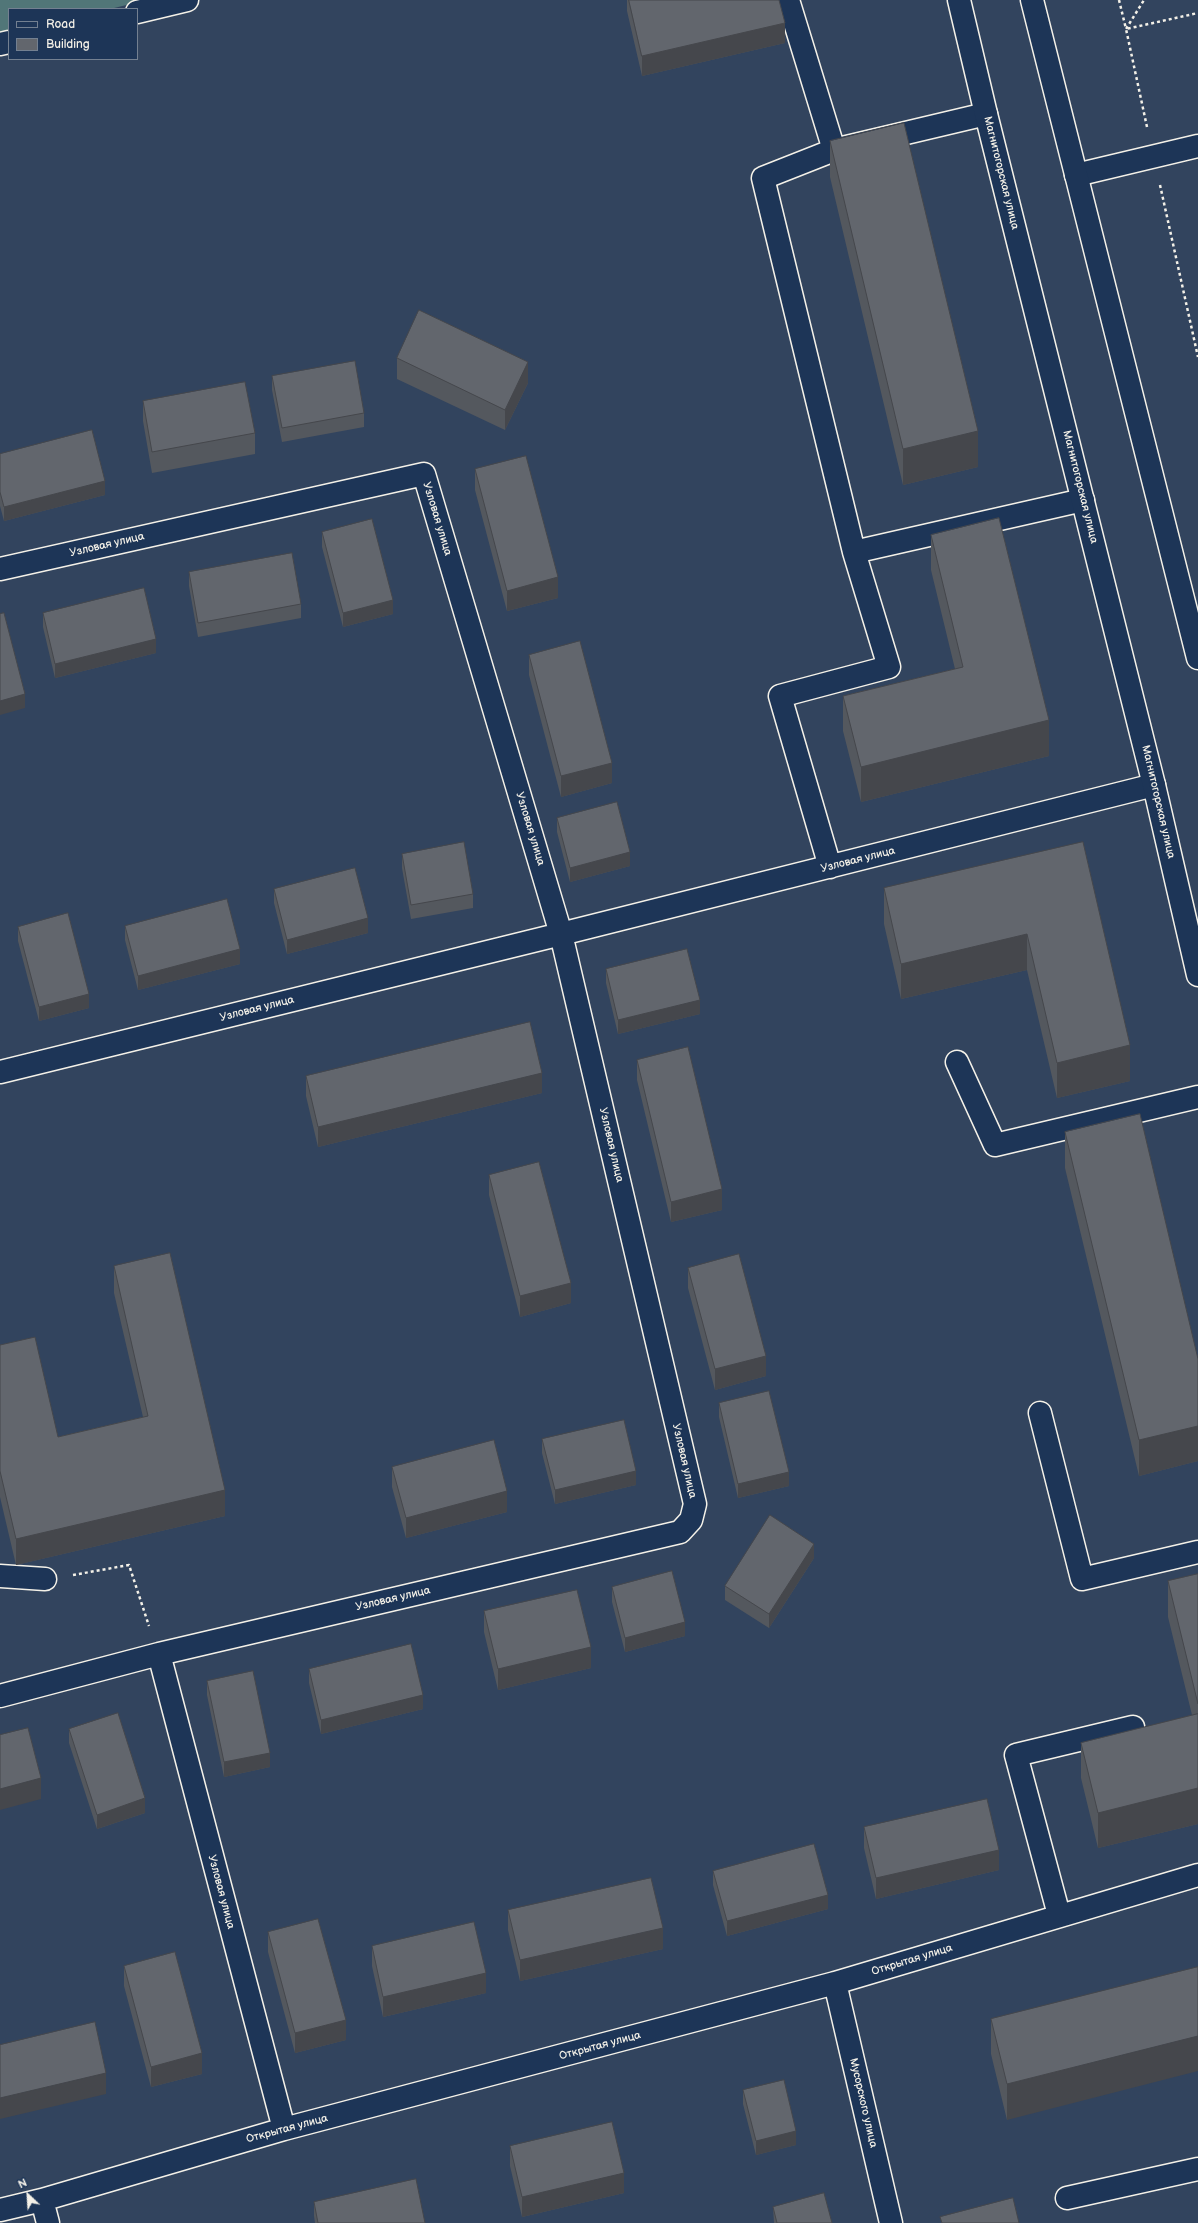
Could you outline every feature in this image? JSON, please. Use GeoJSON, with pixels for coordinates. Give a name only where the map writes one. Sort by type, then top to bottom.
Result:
{"type":"FeatureCollection","features":[{"type":"Feature","properties":{"kind":"street"},"geometry":{"type":"LineString","coordinates":[[138,12],[187,0]]}},
{"type":"Feature","properties":{"kind":"street"},"geometry":{"type":"LineString","coordinates":[[788,0],[834,150]]}},
{"type":"Feature","properties":{"kind":"street","name":"Магнитогорская улица"},"geometry":{"type":"LineString","coordinates":[[959,0],[986,114],[1154,785],[1198,975]]}},
{"type":"Feature","properties":{"kind":"street"},"geometry":{"type":"LineString","coordinates":[[1032,0],[1198,658]]}},
{"type":"Feature","properties":{"kind":"street"},"geometry":{"type":"LineString","coordinates":[[830,866],[780,696],[889,667],[854,552],[764,178],[834,150],[986,114]]}},
{"type":"Feature","properties":{"kind":"street"},"geometry":{"type":"LineString","coordinates":[[1076,175],[1198,146]]}},
{"type":"Feature","properties":{"kind":"street","name":"Узловая улица"},"geometry":{"type":"LineString","coordinates":[[0,569],[424,474],[561,934],[694,1504],[691,1520],[680,1532],[159,1654],[0,1696]]}},
{"type":"Feature","properties":{"kind":"street"},"geometry":{"type":"LineString","coordinates":[[854,552],[1083,500]]}},
{"type":"Feature","properties":{"kind":"street","name":"Узловая улица"},"geometry":{"type":"LineString","coordinates":[[0,1072],[561,934],[1154,785]]}},
{"type":"Feature","properties":{"kind":"street"},"geometry":{"type":"LineString","coordinates":[[957,1062],[995,1145],[1198,1097]]}},
{"type":"Feature","properties":{"kind":"street"},"geometry":{"type":"LineString","coordinates":[[1040,1413],[1082,1579],[1198,1552]]}},
{"type":"Feature","properties":{"kind":"street"},"geometry":{"type":"LineString","coordinates":[[0,1576],[45,1579]]}},
{"type":"Feature","properties":{"kind":"street","name":"Узловая улица"},"geometry":{"type":"LineString","coordinates":[[159,1654],[284,2129]]}},
{"type":"Feature","properties":{"kind":"street"},"geometry":{"type":"LineString","coordinates":[[1059,1915],[1016,1755],[1133,1727]]}},
{"type":"Feature","properties":{"kind":"street","name":"Открытая улица"},"geometry":{"type":"LineString","coordinates":[[0,2210],[42,2200],[284,2129],[835,1983],[1059,1915],[1198,1875]]}},
{"type":"Feature","properties":{"kind":"street","name":"Мусорского улица"},"geometry":{"type":"LineString","coordinates":[[835,1983],[892,2223]]}},
{"type":"Feature","properties":{"kind":"street"},"geometry":{"type":"LineString","coordinates":[[1067,2198],[1198,2169]]}},
{"type":"Feature","properties":{"kind":"street"},"geometry":{"type":"LineString","coordinates":[[42,2200],[48,2223]]}},
{"type":"Feature","properties":{"kind":"path"},"geometry":{"type":"LineString","coordinates":[[1119,0],[1126,30],[1144,0]]}},
{"type":"Feature","properties":{"kind":"path"},"geometry":{"type":"LineString","coordinates":[[45,1579],[130,1565],[159,1654]]}},
{"type":"Feature","properties":{"kind":"green space"},"geometry":{"type":"Polygon","coordinates":[[[0,0],[147,0],[114,8],[8,8],[8,34],[0,36],[0,0]]]}},
{"type":"Feature","properties":{"kind":"building"},"geometry":{"type":"Polygon","coordinates":[[[629,0],[779,0],[785,23],[642,56],[629,0]]]}},
{"type":"Feature","properties":{"kind":"building"},"geometry":{"type":"Polygon","coordinates":[[[904,123],[978,431],[903,449],[830,141],[904,123]]]}},
{"type":"Feature","properties":{"kind":"building"},"geometry":{"type":"Polygon","coordinates":[[[419,310],[528,362],[505,410],[397,358],[419,310]]]}},
{"type":"Feature","properties":{"kind":"building"},"geometry":{"type":"Polygon","coordinates":[[[355,361],[364,413],[282,428],[272,376],[355,361]]]}},
{"type":"Feature","properties":{"kind":"building"},"geometry":{"type":"Polygon","coordinates":[[[245,382],[255,433],[152,452],[143,401],[245,382]]]}},
{"type":"Feature","properties":{"kind":"building"},"geometry":{"type":"Polygon","coordinates":[[[92,430],[105,481],[4,507],[0,492],[0,454],[92,430]]]}},
{"type":"Feature","properties":{"kind":"building"},"geometry":{"type":"Polygon","coordinates":[[[526,456],[558,577],[507,591],[475,469],[526,456]]]}},
{"type":"Feature","properties":{"kind":"building"},"geometry":{"type":"Polygon","coordinates":[[[999,518],[1049,720],[861,767],[843,696],[963,667],[931,535],[999,518]]]}},
{"type":"Feature","properties":{"kind":"building"},"geometry":{"type":"Polygon","coordinates":[[[372,519],[393,600],[343,613],[322,532],[372,519]]]}},
{"type":"Feature","properties":{"kind":"building"},"geometry":{"type":"Polygon","coordinates":[[[292,553],[301,604],[198,623],[189,572],[292,553]]]}},
{"type":"Feature","properties":{"kind":"building"},"geometry":{"type":"Polygon","coordinates":[[[144,588],[156,639],[55,664],[43,613],[144,588]]]}},
{"type":"Feature","properties":{"kind":"building"},"geometry":{"type":"Polygon","coordinates":[[[4,613],[25,694],[0,701],[0,614],[4,613]]]}},
{"type":"Feature","properties":{"kind":"building"},"geometry":{"type":"Polygon","coordinates":[[[580,641],[612,763],[561,776],[529,655],[580,641]]]}},
{"type":"Feature","properties":{"kind":"building"},"geometry":{"type":"Polygon","coordinates":[[[617,802],[630,852],[570,868],[557,818],[617,802]]]}},
{"type":"Feature","properties":{"kind":"building"},"geometry":{"type":"Polygon","coordinates":[[[464,842],[473,894],[411,905],[402,854],[464,842]]]}},
{"type":"Feature","properties":{"kind":"building"},"geometry":{"type":"Polygon","coordinates":[[[1083,842],[1130,1045],[1057,1063],[1027,934],[901,964],[884,888],[1083,842]]]}},
{"type":"Feature","properties":{"kind":"building"},"geometry":{"type":"Polygon","coordinates":[[[355,868],[368,918],[287,940],[274,889],[355,868]]]}},
{"type":"Feature","properties":{"kind":"building"},"geometry":{"type":"Polygon","coordinates":[[[227,899],[240,949],[138,976],[125,926],[227,899]]]}},
{"type":"Feature","properties":{"kind":"building"},"geometry":{"type":"Polygon","coordinates":[[[68,913],[89,994],[39,1007],[18,927],[68,913]]]}},
{"type":"Feature","properties":{"kind":"building"},"geometry":{"type":"Polygon","coordinates":[[[687,949],[700,1000],[618,1020],[606,969],[687,949]]]}},
{"type":"Feature","properties":{"kind":"building"},"geometry":{"type":"Polygon","coordinates":[[[530,1022],[542,1073],[318,1127],[306,1076],[530,1022]]]}},
{"type":"Feature","properties":{"kind":"building"},"geometry":{"type":"Polygon","coordinates":[[[688,1047],[722,1189],[671,1202],[637,1060],[688,1047]]]}},
{"type":"Feature","properties":{"kind":"building"},"geometry":{"type":"Polygon","coordinates":[[[1140,1114],[1198,1359],[1198,1426],[1139,1440],[1065,1132],[1140,1114]]]}},
{"type":"Feature","properties":{"kind":"building"},"geometry":{"type":"Polygon","coordinates":[[[539,1162],[571,1283],[520,1296],[489,1175],[539,1162]]]}},
{"type":"Feature","properties":{"kind":"building"},"geometry":{"type":"Polygon","coordinates":[[[170,1253],[225,1490],[16,1539],[0,1471],[0,1345],[35,1337],[58,1437],[148,1416],[114,1266],[170,1253]]]}},
{"type":"Feature","properties":{"kind":"building"},"geometry":{"type":"Polygon","coordinates":[[[739,1254],[766,1356],[715,1369],[688,1268],[739,1254]]]}},
{"type":"Feature","properties":{"kind":"building"},"geometry":{"type":"Polygon","coordinates":[[[769,1391],[789,1472],[738,1484],[719,1403],[769,1391]]]}},
{"type":"Feature","properties":{"kind":"building"},"geometry":{"type":"Polygon","coordinates":[[[624,1420],[636,1471],[555,1490],[542,1439],[624,1420]]]}},
{"type":"Feature","properties":{"kind":"building"},"geometry":{"type":"Polygon","coordinates":[[[494,1440],[507,1491],[406,1518],[392,1467],[494,1440]]]}},
{"type":"Feature","properties":{"kind":"building"},"geometry":{"type":"Polygon","coordinates":[[[770,1515],[814,1544],[769,1614],[725,1586],[770,1515]]]}},
{"type":"Feature","properties":{"kind":"building"},"geometry":{"type":"Polygon","coordinates":[[[672,1571],[685,1622],[625,1638],[612,1587],[672,1571]]]}},
{"type":"Feature","properties":{"kind":"building"},"geometry":{"type":"Polygon","coordinates":[[[1198,1574],[1198,1704],[1168,1581],[1198,1574]]]}},
{"type":"Feature","properties":{"kind":"building"},"geometry":{"type":"Polygon","coordinates":[[[577,1590],[591,1647],[498,1669],[484,1611],[577,1590]]]}},
{"type":"Feature","properties":{"kind":"building"},"geometry":{"type":"Polygon","coordinates":[[[411,1644],[423,1695],[321,1720],[309,1669],[411,1644]]]}},
{"type":"Feature","properties":{"kind":"building"},"geometry":{"type":"Polygon","coordinates":[[[253,1671],[270,1753],[224,1762],[207,1681],[253,1671]]]}},
{"type":"Feature","properties":{"kind":"building"},"geometry":{"type":"Polygon","coordinates":[[[118,1713],[145,1798],[97,1815],[69,1729],[118,1713]]]}},
{"type":"Feature","properties":{"kind":"building"},"geometry":{"type":"Polygon","coordinates":[[[1198,1714],[1198,1788],[1098,1813],[1081,1743],[1198,1714]]]}},
{"type":"Feature","properties":{"kind":"building"},"geometry":{"type":"Polygon","coordinates":[[[28,1728],[41,1778],[0,1789],[0,1735],[28,1728]]]}},
{"type":"Feature","properties":{"kind":"building"},"geometry":{"type":"Polygon","coordinates":[[[987,1799],[999,1850],[876,1878],[864,1827],[987,1799]]]}},
{"type":"Feature","properties":{"kind":"building"},"geometry":{"type":"Polygon","coordinates":[[[814,1844],[828,1895],[727,1921],[713,1871],[814,1844]]]}},
{"type":"Feature","properties":{"kind":"building"},"geometry":{"type":"Polygon","coordinates":[[[651,1878],[663,1928],[520,1960],[508,1910],[651,1878]]]}},
{"type":"Feature","properties":{"kind":"building"},"geometry":{"type":"Polygon","coordinates":[[[318,1919],[346,2020],[295,2033],[268,1932],[318,1919]]]}},
{"type":"Feature","properties":{"kind":"building"},"geometry":{"type":"Polygon","coordinates":[[[474,1922],[486,1973],[383,1997],[372,1946],[474,1922]]]}},
{"type":"Feature","properties":{"kind":"building"},"geometry":{"type":"Polygon","coordinates":[[[175,1952],[202,2053],[151,2067],[124,1966],[175,1952]]]}},
{"type":"Feature","properties":{"kind":"building"},"geometry":{"type":"Polygon","coordinates":[[[1198,1967],[1198,2036],[1007,2084],[991,2019],[1198,1967]]]}},
{"type":"Feature","properties":{"kind":"building"},"geometry":{"type":"Polygon","coordinates":[[[95,2022],[106,2073],[0,2098],[0,2045],[95,2022]]]}},
{"type":"Feature","properties":{"kind":"building"},"geometry":{"type":"Polygon","coordinates":[[[784,2080],[796,2131],[756,2141],[743,2090],[784,2080]]]}},
{"type":"Feature","properties":{"kind":"building"},"geometry":{"type":"Polygon","coordinates":[[[612,2122],[624,2173],[522,2197],[510,2146],[612,2122]]]}},
{"type":"Feature","properties":{"kind":"building"},"geometry":{"type":"Polygon","coordinates":[[[416,2179],[425,2223],[318,2223],[314,2202],[416,2179]]]}},
{"type":"Feature","properties":{"kind":"building"},"geometry":{"type":"Polygon","coordinates":[[[824,2193],[832,2223],[777,2223],[773,2207],[824,2193]]]}},
{"type":"Feature","properties":{"kind":"building"},"geometry":{"type":"Polygon","coordinates":[[[1013,2198],[1019,2223],[942,2223],[940,2217],[1013,2198]]]}}]}
